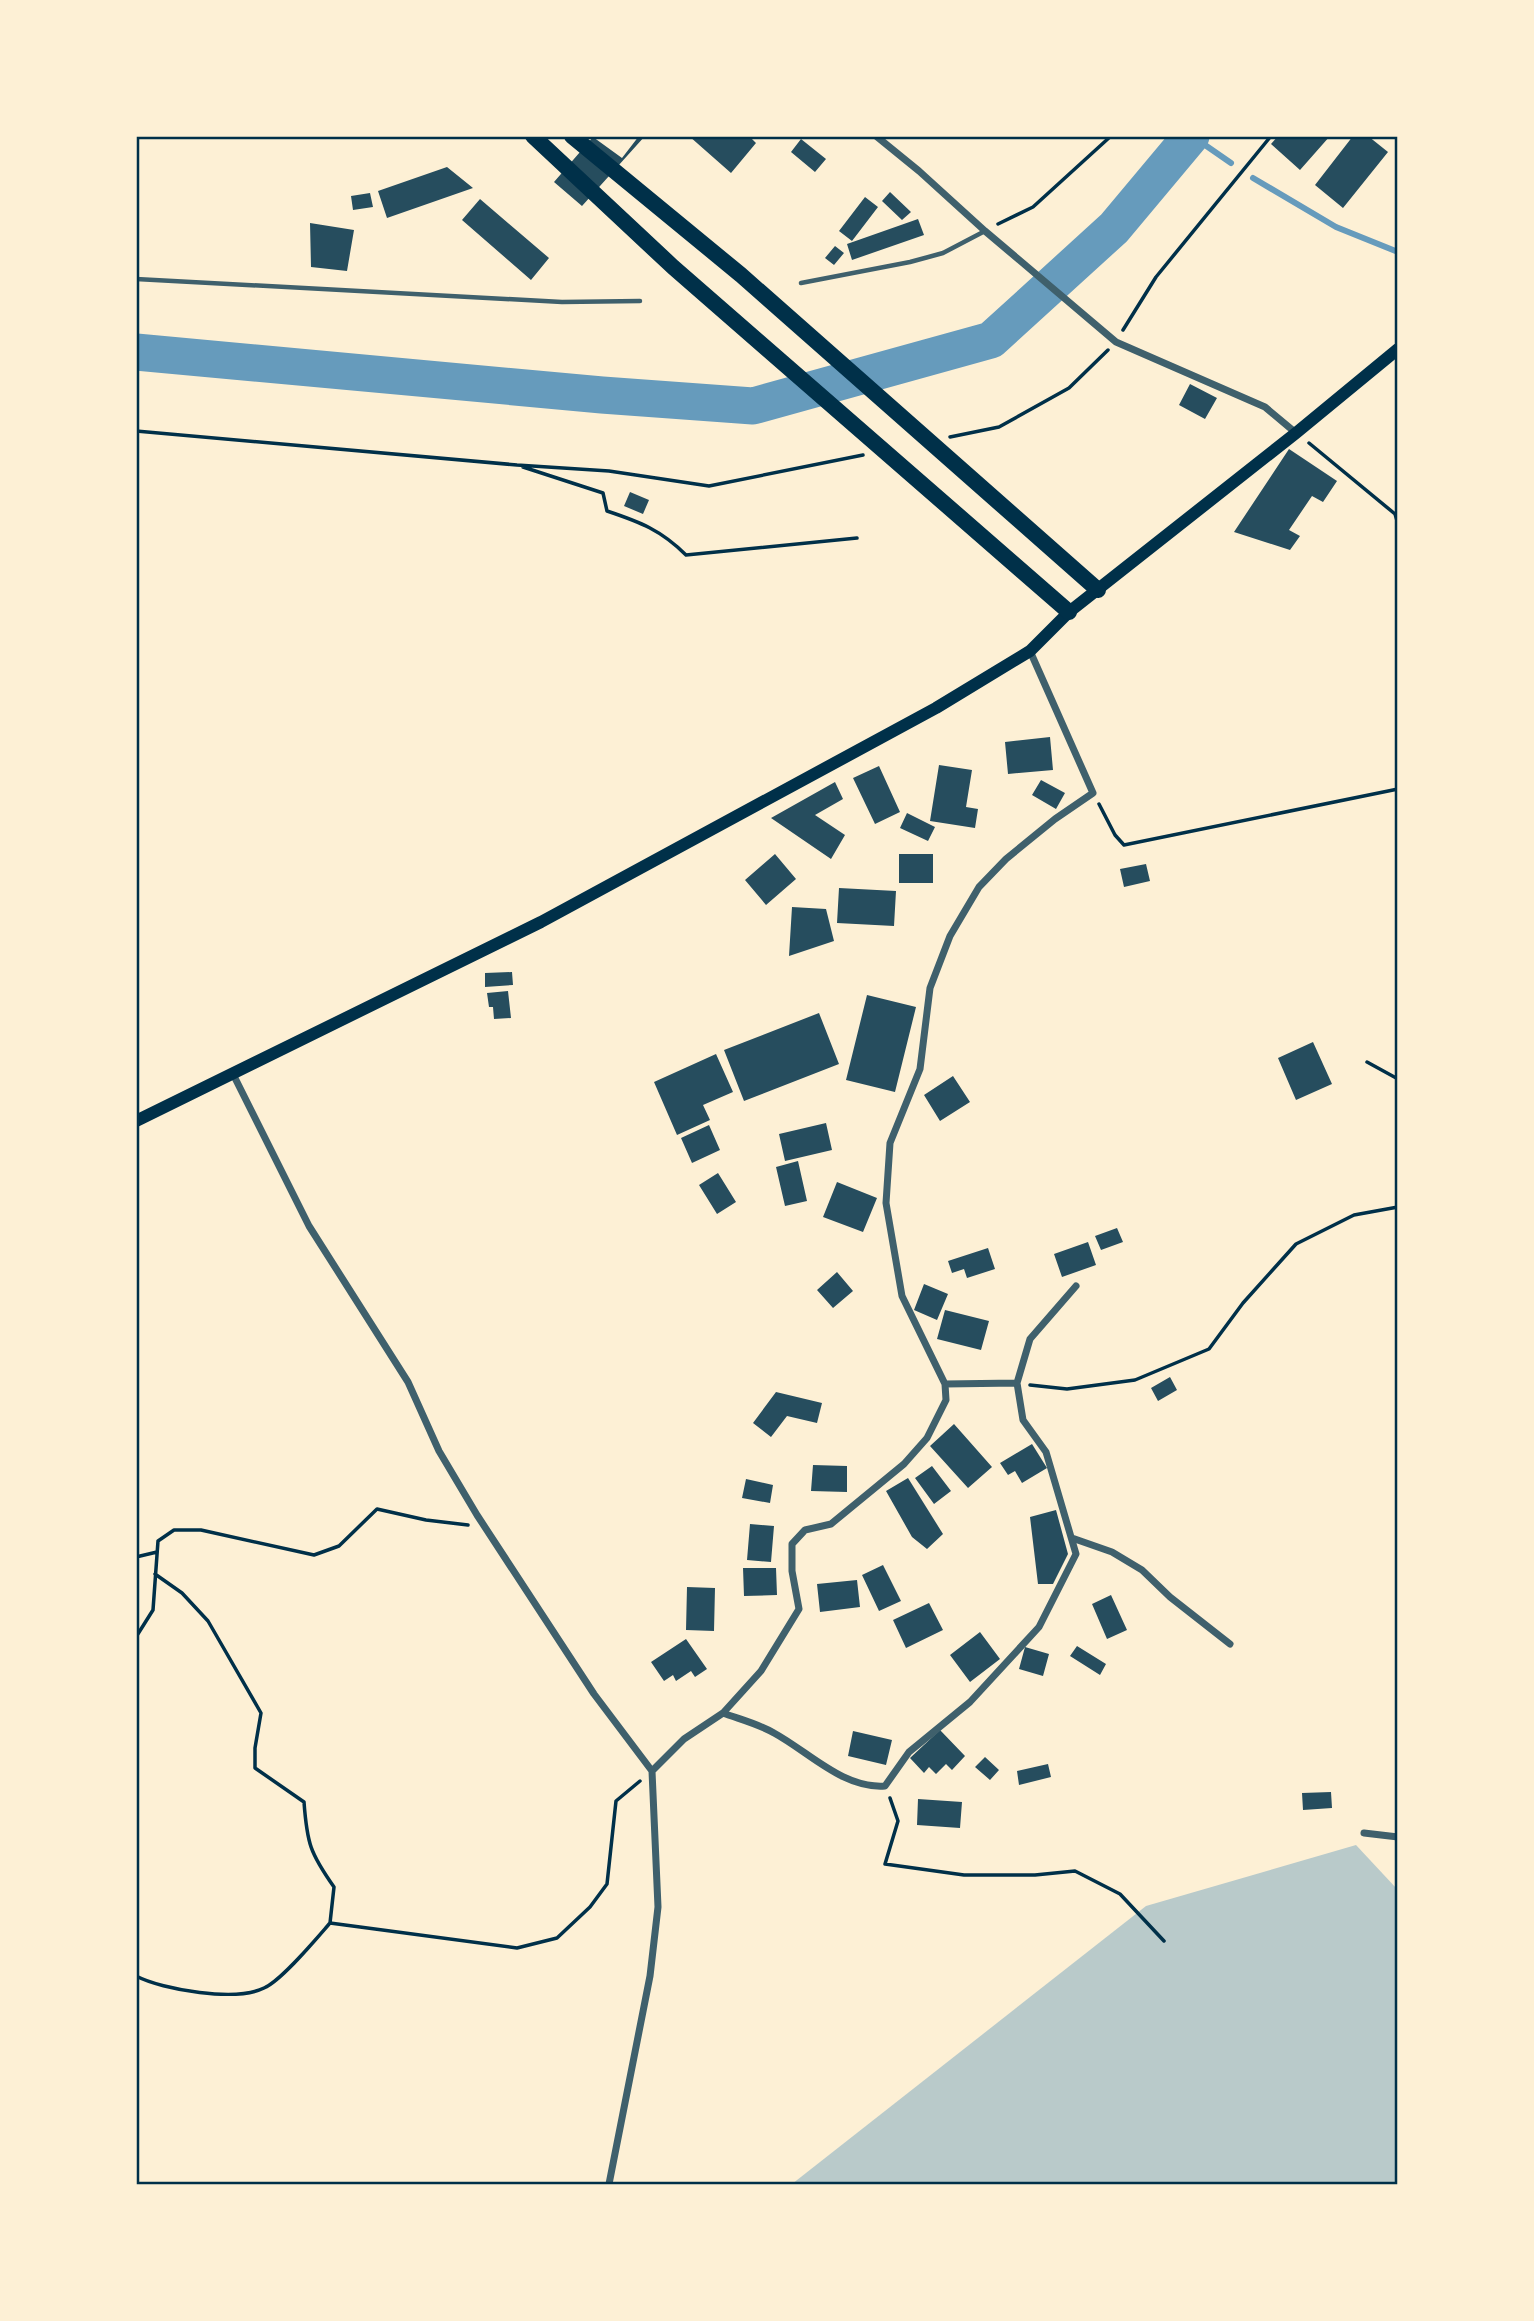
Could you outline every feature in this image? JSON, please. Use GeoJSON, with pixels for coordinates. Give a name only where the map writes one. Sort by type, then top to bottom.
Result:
{"type":"FeatureCollection","features":[{"type":"Feature","properties":{"kind":"highway"},"geometry":{"type":"LineString","coordinates":[[533,136],[673,267],[1069,612]]}},
{"type":"Feature","properties":{"kind":"highway"},"geometry":{"type":"LineString","coordinates":[[572,136],[942,442],[1098,590]]}},
{"type":"Feature","properties":{"kind":"main road"},"geometry":{"type":"LineString","coordinates":[[136,1121],[529,928],[936,708],[1030,651],[1069,612],[1398,349]]}},
{"type":"Feature","properties":{"kind":"street"},"geometry":{"type":"LineString","coordinates":[[876,136],[1116,342],[1265,407],[1296,433]]}},
{"type":"Feature","properties":{"kind":"street"},"geometry":{"type":"LineString","coordinates":[[652,1771],[684,1739],[723,1713],[761,1671],[799,1609],[792,1572],[792,1544],[805,1530],[831,1524],[904,1464],[927,1438],[946,1400],[945,1384],[902,1296],[886,1203],[890,1143],[920,1069],[930,988],[950,936],[979,887],[1006,859],[1055,819],[1093,793],[1030,651]]}},
{"type":"Feature","properties":{"kind":"street"},"geometry":{"type":"LineString","coordinates":[[233,1073],[309,1226],[408,1382],[439,1451],[484,1526],[594,1694],[652,1771],[658,1907],[650,1976],[609,2185]]}},
{"type":"Feature","properties":{"kind":"street"},"geometry":{"type":"LineString","coordinates":[[723,1713],[773,1732],[827,1768],[870,1787],[885,1786],[909,1752],[970,1702],[1039,1627],[1076,1554],[1046,1452],[1023,1420],[1017,1383],[1030,1339],[1076,1286]]}},
{"type":"Feature","properties":{"kind":"street"},"geometry":{"type":"LineString","coordinates":[[945,1384],[1017,1383]]}},
{"type":"Feature","properties":{"kind":"street"},"geometry":{"type":"LineString","coordinates":[[1072,1538],[1112,1552],[1142,1570],[1170,1597],[1230,1644]]}},
{"type":"Feature","properties":{"kind":"street"},"geometry":{"type":"LineString","coordinates":[[1364,1833],[1398,1837]]}},
{"type":"Feature","properties":{"kind":"lane"},"geometry":{"type":"LineString","coordinates":[[801,283],[932,256],[985,231]]}},
{"type":"Feature","properties":{"kind":"lane"},"geometry":{"type":"LineString","coordinates":[[136,279],[562,302],[640,301]]}},
{"type":"Feature","properties":{"kind":"path"},"geometry":{"type":"LineString","coordinates":[[985,231],[1033,207],[1111,136]]}},
{"type":"Feature","properties":{"kind":"path"},"geometry":{"type":"LineString","coordinates":[[942,442],[999,427],[1069,388],[1116,342],[1156,277],[1271,136]]}},
{"type":"Feature","properties":{"kind":"path"},"geometry":{"type":"LineString","coordinates":[[136,431],[609,471],[709,486],[867,454]]}},
{"type":"Feature","properties":{"kind":"path"},"geometry":{"type":"LineString","coordinates":[[1296,433],[1395,514],[1398,524]]}},
{"type":"Feature","properties":{"kind":"path"},"geometry":{"type":"LineString","coordinates":[[517,465],[603,493],[607,511],[654,528],[686,555],[857,538]]}},
{"type":"Feature","properties":{"kind":"path"},"geometry":{"type":"LineString","coordinates":[[1093,793],[1115,835],[1124,845],[1398,789]]}},
{"type":"Feature","properties":{"kind":"path"},"geometry":{"type":"LineString","coordinates":[[1367,1062],[1398,1079]]}},
{"type":"Feature","properties":{"kind":"path"},"geometry":{"type":"LineString","coordinates":[[1017,1383],[1067,1389],[1135,1380],[1209,1349],[1243,1303],[1297,1244],[1354,1215],[1398,1207]]}},
{"type":"Feature","properties":{"kind":"path"},"geometry":{"type":"LineString","coordinates":[[136,1637],[152,1610],[158,1541],[174,1530],[201,1530],[314,1555],[339,1546],[377,1509],[426,1520],[484,1526]]}},
{"type":"Feature","properties":{"kind":"path"},"geometry":{"type":"LineString","coordinates":[[136,1557],[157,1552]]}},
{"type":"Feature","properties":{"kind":"path"},"geometry":{"type":"LineString","coordinates":[[136,1976],[184,1990],[231,1995],[265,1988],[289,1967],[330,1923],[334,1887],[314,1859],[306,1834],[303,1802],[255,1768],[255,1748],[261,1713],[208,1621],[182,1593],[155,1574]]}},
{"type":"Feature","properties":{"kind":"path"},"geometry":{"type":"LineString","coordinates":[[330,1923],[517,1948],[557,1938],[590,1907],[607,1884],[616,1801],[652,1771]]}},
{"type":"Feature","properties":{"kind":"path"},"geometry":{"type":"LineString","coordinates":[[885,1786],[898,1821],[885,1864],[964,1875],[1035,1875],[1075,1871],[1120,1894],[1164,1941]]}},
{"type":"Feature","properties":{"kind":"shaded area"},"geometry":{"type":"Polygon","coordinates":[[[1356,1845],[1397,1889],[1397,2184],[792,2184],[1146,1906],[1356,1845]]]}},
{"type":"Feature","properties":{"kind":"building"},"geometry":{"type":"Polygon","coordinates":[[[639,136],[645,136],[582,206],[554,182],[593,137],[622,158],[639,136]]]}},
{"type":"Feature","properties":{"kind":"building"},"geometry":{"type":"Polygon","coordinates":[[[689,136],[749,136],[756,143],[731,173],[689,136]]]}},
{"type":"Feature","properties":{"kind":"building"},"geometry":{"type":"Polygon","coordinates":[[[1278,136],[1330,136],[1300,170],[1271,144],[1278,136]]]}},
{"type":"Feature","properties":{"kind":"building"},"geometry":{"type":"Polygon","coordinates":[[[1353,136],[1368,136],[1388,152],[1343,208],[1315,185],[1353,136]]]}},
{"type":"Feature","properties":{"kind":"building"},"geometry":{"type":"Polygon","coordinates":[[[801,139],[826,159],[815,172],[791,152],[801,139]]]}},
{"type":"Feature","properties":{"kind":"building"},"geometry":{"type":"Polygon","coordinates":[[[447,167],[473,188],[387,218],[378,191],[447,167]]]}},
{"type":"Feature","properties":{"kind":"building"},"geometry":{"type":"Polygon","coordinates":[[[890,192],[911,212],[902,220],[882,201],[890,192]]]}},
{"type":"Feature","properties":{"kind":"building"},"geometry":{"type":"Polygon","coordinates":[[[370,193],[373,207],[353,210],[351,196],[370,193]]]}},
{"type":"Feature","properties":{"kind":"building"},"geometry":{"type":"Polygon","coordinates":[[[865,197],[878,207],[852,241],[839,231],[865,197]]]}},
{"type":"Feature","properties":{"kind":"building"},"geometry":{"type":"Polygon","coordinates":[[[480,199],[549,258],[531,280],[462,220],[480,199]]]}},
{"type":"Feature","properties":{"kind":"building"},"geometry":{"type":"Polygon","coordinates":[[[918,219],[924,235],[852,260],[847,244],[918,219]]]}},
{"type":"Feature","properties":{"kind":"building"},"geometry":{"type":"Polygon","coordinates":[[[310,223],[354,230],[347,271],[311,267],[310,223]]]}},
{"type":"Feature","properties":{"kind":"building"},"geometry":{"type":"Polygon","coordinates":[[[835,246],[844,253],[834,265],[825,258],[835,246]]]}},
{"type":"Feature","properties":{"kind":"building"},"geometry":{"type":"Polygon","coordinates":[[[1190,384],[1217,398],[1205,419],[1179,405],[1190,384]]]}},
{"type":"Feature","properties":{"kind":"building"},"geometry":{"type":"Polygon","coordinates":[[[1289,449],[1337,481],[1323,502],[1312,496],[1289,530],[1300,536],[1290,550],[1234,532],[1289,449]]]}},
{"type":"Feature","properties":{"kind":"building"},"geometry":{"type":"Polygon","coordinates":[[[630,492],[649,500],[643,514],[624,506],[630,492]]]}},
{"type":"Feature","properties":{"kind":"building"},"geometry":{"type":"Polygon","coordinates":[[[1050,737],[1053,770],[1008,774],[1005,742],[1050,737]]]}},
{"type":"Feature","properties":{"kind":"building"},"geometry":{"type":"Polygon","coordinates":[[[939,765],[972,770],[966,807],[978,809],[975,828],[930,821],[939,765]]]}},
{"type":"Feature","properties":{"kind":"building"},"geometry":{"type":"Polygon","coordinates":[[[879,766],[900,812],[875,824],[853,778],[879,766]]]}},
{"type":"Feature","properties":{"kind":"building"},"geometry":{"type":"Polygon","coordinates":[[[1041,780],[1065,793],[1056,809],[1032,795],[1041,780]]]}},
{"type":"Feature","properties":{"kind":"building"},"geometry":{"type":"Polygon","coordinates":[[[835,782],[843,799],[815,815],[845,835],[831,859],[771,818],[835,782]]]}},
{"type":"Feature","properties":{"kind":"building"},"geometry":{"type":"Polygon","coordinates":[[[907,813],[935,827],[928,841],[900,828],[907,813]]]}},
{"type":"Feature","properties":{"kind":"building"},"geometry":{"type":"Polygon","coordinates":[[[775,854],[796,879],[766,905],[745,880],[775,854]]]}},
{"type":"Feature","properties":{"kind":"building"},"geometry":{"type":"Polygon","coordinates":[[[899,854],[933,854],[933,883],[899,883],[899,854]]]}},
{"type":"Feature","properties":{"kind":"building"},"geometry":{"type":"Polygon","coordinates":[[[1146,864],[1150,881],[1124,887],[1120,869],[1146,864]]]}},
{"type":"Feature","properties":{"kind":"building"},"geometry":{"type":"Polygon","coordinates":[[[839,888],[896,891],[894,926],[837,923],[839,888]]]}},
{"type":"Feature","properties":{"kind":"building"},"geometry":{"type":"Polygon","coordinates":[[[792,907],[826,909],[834,941],[789,956],[792,907]]]}},
{"type":"Feature","properties":{"kind":"building"},"geometry":{"type":"Polygon","coordinates":[[[512,972],[513,985],[485,987],[485,973],[512,972]]]}},
{"type":"Feature","properties":{"kind":"building"},"geometry":{"type":"Polygon","coordinates":[[[508,991],[511,1018],[494,1019],[493,1007],[489,1007],[487,993],[508,991]]]}},
{"type":"Feature","properties":{"kind":"building"},"geometry":{"type":"Polygon","coordinates":[[[867,995],[916,1007],[895,1092],[846,1080],[867,995]]]}},
{"type":"Feature","properties":{"kind":"building"},"geometry":{"type":"Polygon","coordinates":[[[819,1013],[839,1064],[744,1101],[724,1050],[819,1013]]]}},
{"type":"Feature","properties":{"kind":"building"},"geometry":{"type":"Polygon","coordinates":[[[1313,1042],[1332,1084],[1296,1100],[1278,1058],[1313,1042]]]}},
{"type":"Feature","properties":{"kind":"building"},"geometry":{"type":"Polygon","coordinates":[[[716,1054],[733,1092],[703,1105],[710,1120],[677,1135],[654,1082],[716,1054]]]}},
{"type":"Feature","properties":{"kind":"building"},"geometry":{"type":"Polygon","coordinates":[[[953,1076],[970,1102],[940,1121],[924,1095],[953,1076]]]}},
{"type":"Feature","properties":{"kind":"building"},"geometry":{"type":"Polygon","coordinates":[[[826,1123],[832,1150],[785,1161],[779,1134],[826,1123]]]}},
{"type":"Feature","properties":{"kind":"building"},"geometry":{"type":"Polygon","coordinates":[[[709,1125],[720,1150],[692,1163],[681,1138],[709,1125]]]}},
{"type":"Feature","properties":{"kind":"building"},"geometry":{"type":"Polygon","coordinates":[[[798,1161],[807,1201],[785,1206],[776,1167],[798,1161]]]}},
{"type":"Feature","properties":{"kind":"building"},"geometry":{"type":"Polygon","coordinates":[[[718,1173],[736,1202],[717,1214],[699,1185],[718,1173]]]}},
{"type":"Feature","properties":{"kind":"building"},"geometry":{"type":"Polygon","coordinates":[[[837,1182],[877,1198],[863,1232],[823,1217],[837,1182]]]}},
{"type":"Feature","properties":{"kind":"building"},"geometry":{"type":"Polygon","coordinates":[[[1117,1228],[1123,1242],[1101,1250],[1095,1236],[1117,1228]]]}},
{"type":"Feature","properties":{"kind":"building"},"geometry":{"type":"Polygon","coordinates":[[[1088,1242],[1096,1265],[1062,1277],[1054,1254],[1088,1242]]]}},
{"type":"Feature","properties":{"kind":"building"},"geometry":{"type":"Polygon","coordinates":[[[988,1248],[995,1269],[967,1278],[964,1269],[952,1273],[948,1261],[988,1248]]]}},
{"type":"Feature","properties":{"kind":"building"},"geometry":{"type":"Polygon","coordinates":[[[837,1272],[853,1291],[833,1308],[817,1290],[837,1272]]]}},
{"type":"Feature","properties":{"kind":"building"},"geometry":{"type":"Polygon","coordinates":[[[924,1284],[948,1294],[937,1320],[914,1310],[924,1284]]]}},
{"type":"Feature","properties":{"kind":"building"},"geometry":{"type":"Polygon","coordinates":[[[945,1310],[989,1321],[981,1350],[937,1339],[945,1310]]]}},
{"type":"Feature","properties":{"kind":"building"},"geometry":{"type":"Polygon","coordinates":[[[1170,1377],[1177,1390],[1158,1401],[1151,1388],[1170,1377]]]}},
{"type":"Feature","properties":{"kind":"building"},"geometry":{"type":"Polygon","coordinates":[[[776,1392],[822,1403],[817,1423],[787,1416],[771,1437],[753,1423],[776,1392]]]}},
{"type":"Feature","properties":{"kind":"building"},"geometry":{"type":"Polygon","coordinates":[[[954,1424],[992,1467],[968,1488],[930,1446],[954,1424]]]}},
{"type":"Feature","properties":{"kind":"building"},"geometry":{"type":"Polygon","coordinates":[[[1032,1444],[1047,1468],[1022,1483],[1015,1471],[1008,1475],[1000,1463],[1032,1444]]]}},
{"type":"Feature","properties":{"kind":"building"},"geometry":{"type":"Polygon","coordinates":[[[813,1465],[847,1466],[847,1492],[811,1491],[813,1465]]]}},
{"type":"Feature","properties":{"kind":"building"},"geometry":{"type":"Polygon","coordinates":[[[932,1466],[951,1491],[934,1504],[915,1478],[932,1466]]]}},
{"type":"Feature","properties":{"kind":"building"},"geometry":{"type":"Polygon","coordinates":[[[908,1478],[943,1534],[927,1549],[912,1537],[886,1491],[908,1478]]]}},
{"type":"Feature","properties":{"kind":"building"},"geometry":{"type":"Polygon","coordinates":[[[746,1479],[773,1485],[770,1503],[742,1498],[746,1479]]]}},
{"type":"Feature","properties":{"kind":"building"},"geometry":{"type":"Polygon","coordinates":[[[1056,1510],[1068,1554],[1053,1584],[1038,1584],[1030,1517],[1056,1510]]]}},
{"type":"Feature","properties":{"kind":"building"},"geometry":{"type":"Polygon","coordinates":[[[750,1524],[774,1526],[771,1562],[747,1560],[750,1524]]]}},
{"type":"Feature","properties":{"kind":"building"},"geometry":{"type":"Polygon","coordinates":[[[883,1565],[901,1601],[879,1611],[862,1575],[883,1565]]]}},
{"type":"Feature","properties":{"kind":"building"},"geometry":{"type":"Polygon","coordinates":[[[743,1568],[776,1568],[777,1595],[744,1596],[743,1568]]]}},
{"type":"Feature","properties":{"kind":"building"},"geometry":{"type":"Polygon","coordinates":[[[857,1580],[860,1607],[820,1612],[817,1584],[857,1580]]]}},
{"type":"Feature","properties":{"kind":"building"},"geometry":{"type":"Polygon","coordinates":[[[687,1587],[715,1588],[714,1631],[686,1630],[687,1587]]]}},
{"type":"Feature","properties":{"kind":"building"},"geometry":{"type":"Polygon","coordinates":[[[1111,1595],[1127,1630],[1107,1639],[1092,1604],[1111,1595]]]}},
{"type":"Feature","properties":{"kind":"building"},"geometry":{"type":"Polygon","coordinates":[[[929,1603],[943,1630],[906,1648],[893,1620],[929,1603]]]}},
{"type":"Feature","properties":{"kind":"building"},"geometry":{"type":"Polygon","coordinates":[[[980,1632],[1000,1659],[970,1682],[950,1655],[980,1632]]]}},
{"type":"Feature","properties":{"kind":"building"},"geometry":{"type":"Polygon","coordinates":[[[686,1639],[707,1669],[695,1677],[691,1671],[676,1681],[673,1675],[664,1681],[651,1662],[686,1639]]]}},
{"type":"Feature","properties":{"kind":"building"},"geometry":{"type":"Polygon","coordinates":[[[1077,1646],[1106,1664],[1100,1675],[1070,1656],[1077,1646]]]}},
{"type":"Feature","properties":{"kind":"building"},"geometry":{"type":"Polygon","coordinates":[[[1025,1647],[1049,1654],[1043,1676],[1019,1669],[1025,1647]]]}},
{"type":"Feature","properties":{"kind":"building"},"geometry":{"type":"Polygon","coordinates":[[[940,1730],[965,1756],[952,1770],[946,1764],[936,1774],[929,1767],[924,1773],[910,1758],[940,1730]]]}},
{"type":"Feature","properties":{"kind":"building"},"geometry":{"type":"Polygon","coordinates":[[[853,1731],[892,1740],[886,1765],[848,1756],[853,1731]]]}},
{"type":"Feature","properties":{"kind":"building"},"geometry":{"type":"Polygon","coordinates":[[[985,1757],[999,1770],[990,1780],[975,1767],[985,1757]]]}},
{"type":"Feature","properties":{"kind":"building"},"geometry":{"type":"Polygon","coordinates":[[[1048,1764],[1051,1777],[1019,1785],[1017,1771],[1048,1764]]]}},
{"type":"Feature","properties":{"kind":"building"},"geometry":{"type":"Polygon","coordinates":[[[1331,1792],[1332,1808],[1303,1810],[1302,1793],[1331,1792]]]}},
{"type":"Feature","properties":{"kind":"building"},"geometry":{"type":"Polygon","coordinates":[[[918,1799],[962,1802],[960,1828],[917,1825],[918,1799]]]}},
{"type":"Feature","properties":{"kind":"waterway"},"geometry":{"type":"LineString","coordinates":[[136,352],[602,395],[753,406],[991,340],[1114,228],[1191,136]]}},
{"type":"Feature","properties":{"kind":"waterway"},"geometry":{"type":"LineString","coordinates":[[1192,136],[1231,163]]}},
{"type":"Feature","properties":{"kind":"waterway"},"geometry":{"type":"LineString","coordinates":[[1253,178],[1336,227],[1398,252]]}}]}
